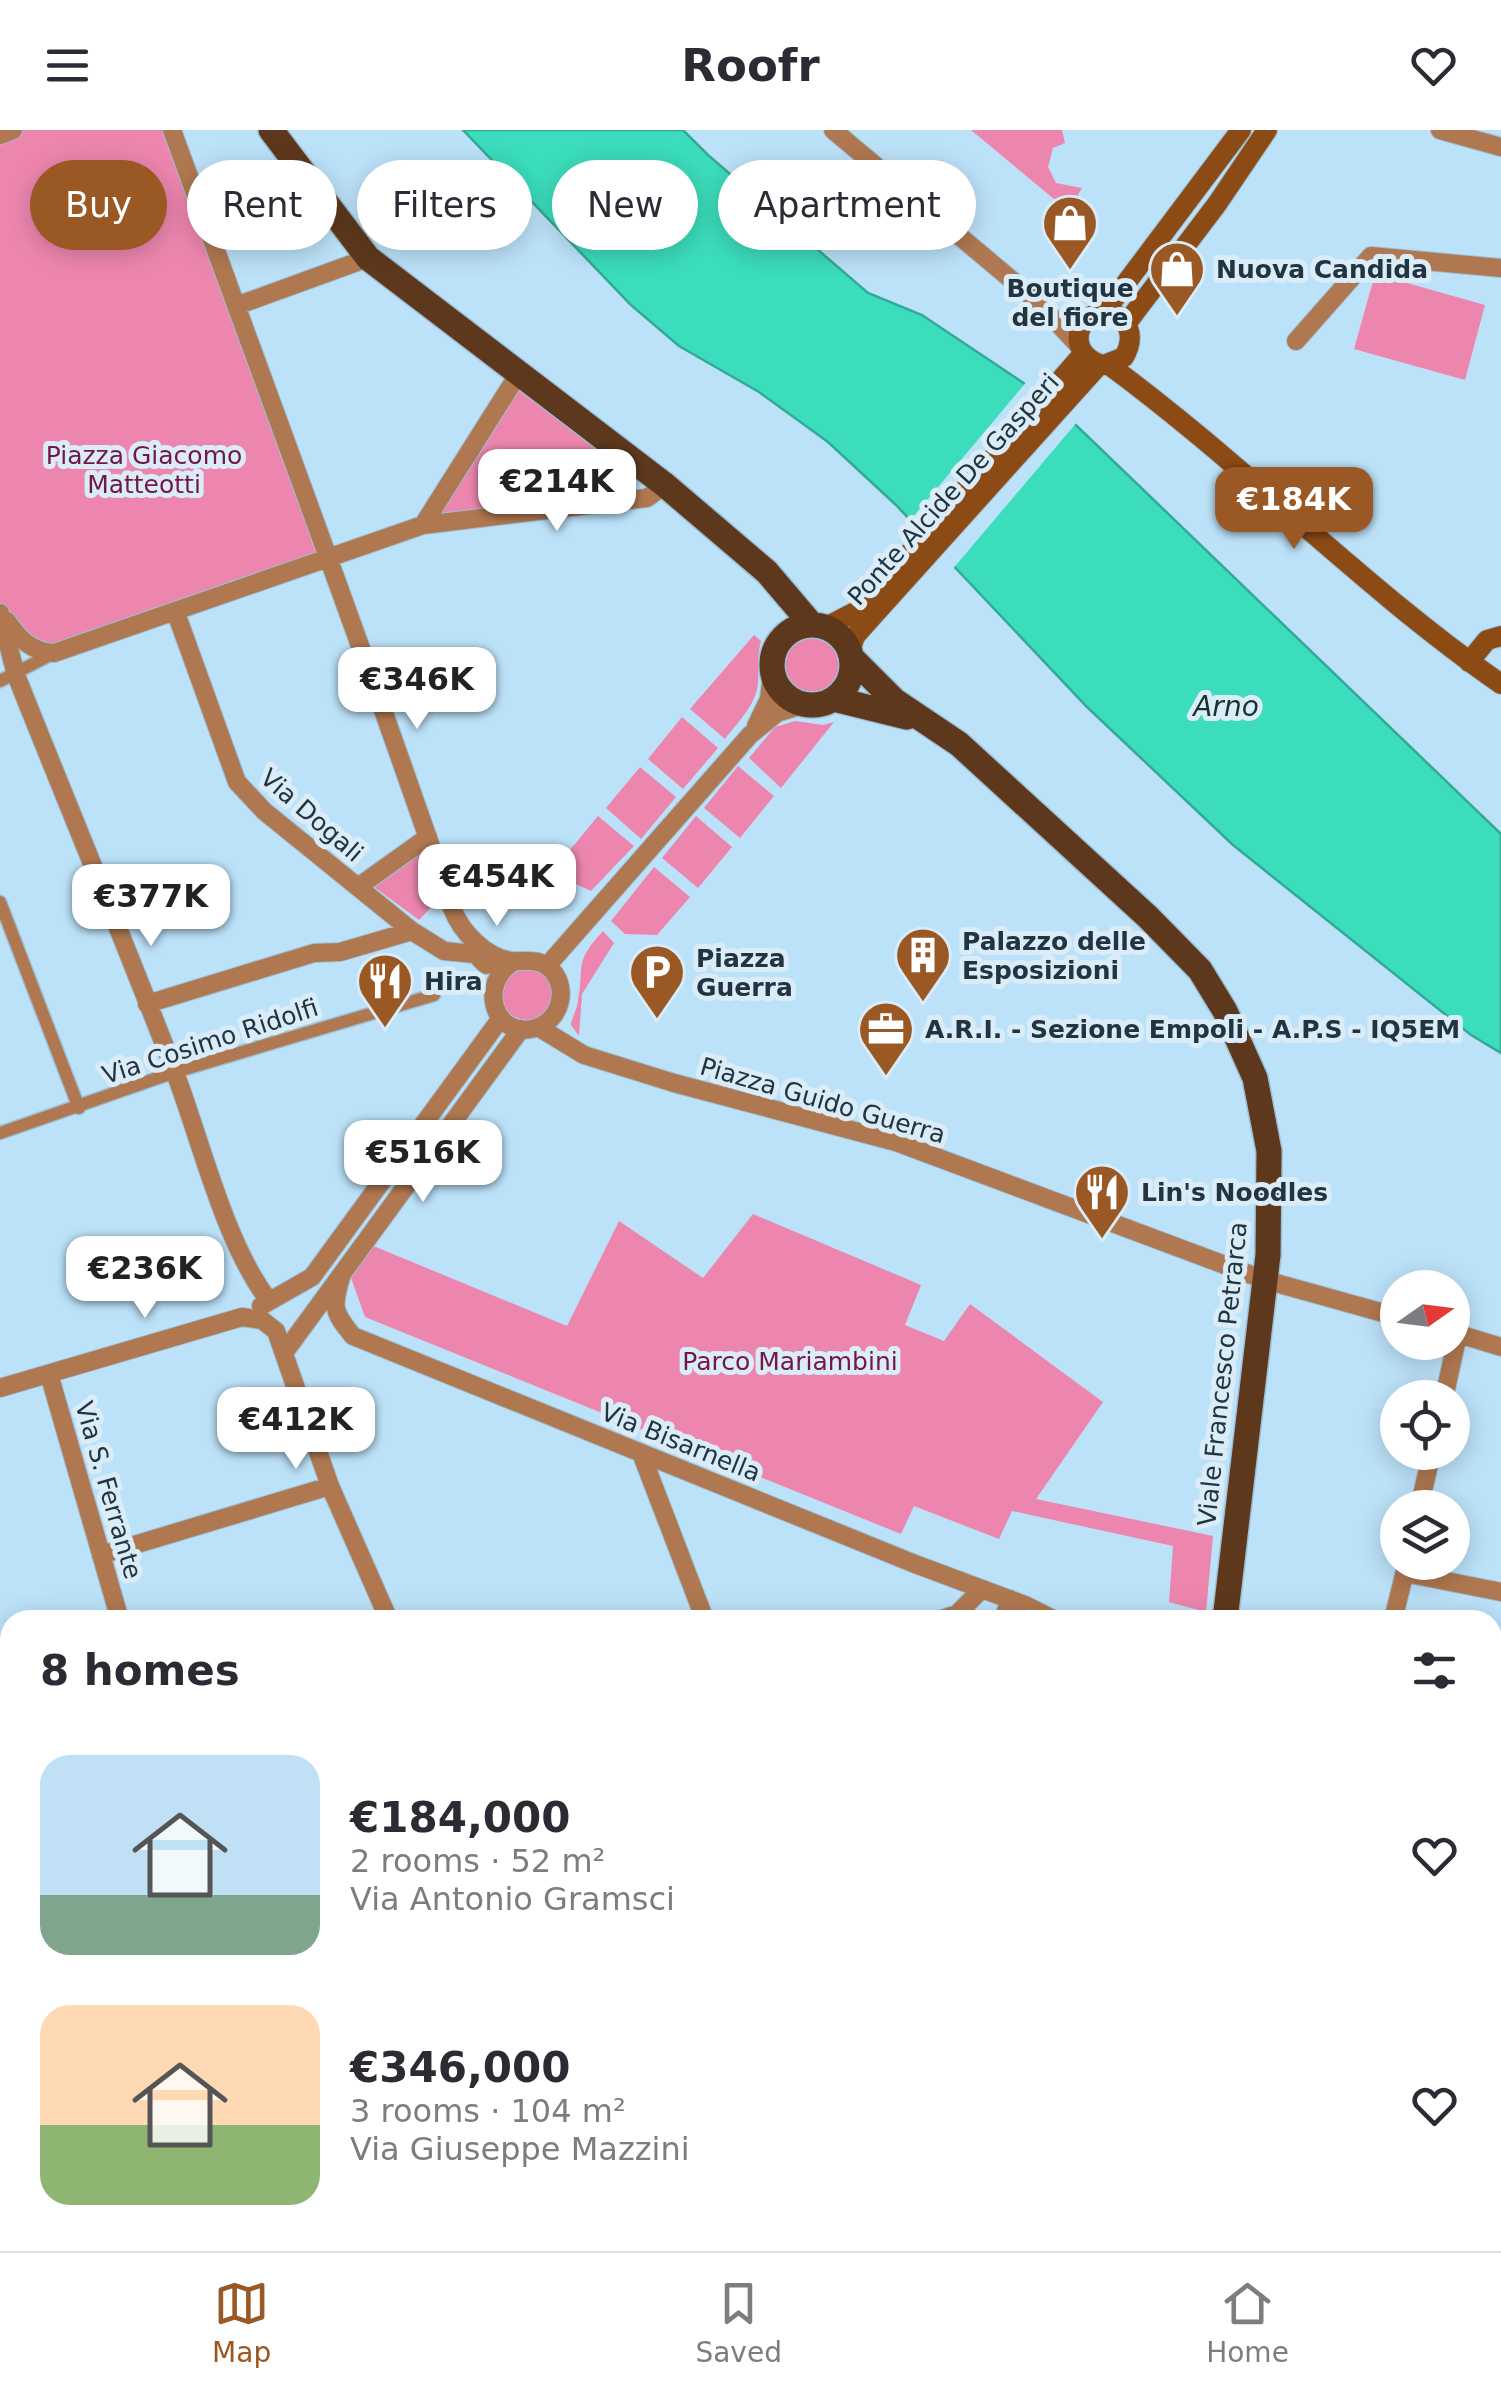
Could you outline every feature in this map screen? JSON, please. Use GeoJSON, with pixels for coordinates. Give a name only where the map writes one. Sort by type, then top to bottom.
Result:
{"type":"FeatureCollection","features":[{"type":"Feature","properties":{"kind":"main road"},"geometry":{"type":"LineString","coordinates":[[272,130],[368,258],[665,485],[767,572],[819,626],[844,641],[851,654],[849,681],[834,700],[803,705],[783,694],[772,674],[776,647],[792,630],[819,626]]}},
{"type":"Feature","properties":{"kind":"main road"},"geometry":{"type":"LineString","coordinates":[[1240,130],[1096,314],[1079,329],[1087,363],[1155,398],[1314,536],[1501,684]]}},
{"type":"Feature","properties":{"kind":"main road"},"geometry":{"type":"LineString","coordinates":[[1126,324],[1266,130]]}},
{"type":"Feature","properties":{"kind":"main road"},"geometry":{"type":"LineString","coordinates":[[1096,314],[1120,317],[1126,324],[1130,332],[1128,350],[1155,398]]}},
{"type":"Feature","properties":{"kind":"main road"},"geometry":{"type":"LineString","coordinates":[[1087,363],[1117,362],[1128,350]]}},
{"type":"Feature","properties":{"kind":"main road","name":"Ponte Alcide De Gasperi"},"geometry":{"type":"LineString","coordinates":[[851,654],[866,613],[1087,363]]}},
{"type":"Feature","properties":{"kind":"main road"},"geometry":{"type":"LineString","coordinates":[[767,572],[782,600],[784,636]]}},
{"type":"Feature","properties":{"kind":"main road","name":"Ponte Alcide De Gasperi"},"geometry":{"type":"LineString","coordinates":[[819,626],[866,613]]}},
{"type":"Feature","properties":{"kind":"main road"},"geometry":{"type":"LineString","coordinates":[[1469,662],[1487,640],[1501,636]]}},
{"type":"Feature","properties":{"kind":"main road","name":"Viale Francesco Petrarca"},"geometry":{"type":"LineString","coordinates":[[851,654],[896,702],[959,744],[1148,917],[1200,970],[1225,1011],[1255,1078],[1268,1151],[1270,1205],[1265,1280],[1225,1610]]}},
{"type":"Feature","properties":{"kind":"main road","name":"Viale Francesco Petrarca"},"geometry":{"type":"LineString","coordinates":[[834,700],[890,711],[934,728]]}},
{"type":"Feature","properties":{"kind":"street"},"geometry":{"type":"LineString","coordinates":[[0,135],[12,130]]}},
{"type":"Feature","properties":{"kind":"street"},"geometry":{"type":"LineString","coordinates":[[172,130],[458,922],[493,956],[515,962],[537,961],[547,966],[560,984],[561,995],[554,1015],[530,1028],[284,1353]]}},
{"type":"Feature","properties":{"kind":"street"},"geometry":{"type":"LineString","coordinates":[[1440,130],[1501,146]]}},
{"type":"Feature","properties":{"kind":"street"},"geometry":{"type":"LineString","coordinates":[[840,132],[1038,302],[1087,363]]}},
{"type":"Feature","properties":{"kind":"street"},"geometry":{"type":"LineString","coordinates":[[1296,341],[1370,256],[1501,268]]}},
{"type":"Feature","properties":{"kind":"street"},"geometry":{"type":"LineString","coordinates":[[236,306],[368,258]]}},
{"type":"Feature","properties":{"kind":"street"},"geometry":{"type":"LineString","coordinates":[[1038,302],[1055,310],[1096,314]]}},
{"type":"Feature","properties":{"kind":"street"},"geometry":{"type":"LineString","coordinates":[[423,525],[519,373]]}},
{"type":"Feature","properties":{"kind":"street"},"geometry":{"type":"LineString","coordinates":[[8,678],[54,653],[423,525],[647,498],[665,485]]}},
{"type":"Feature","properties":{"kind":"street"},"geometry":{"type":"LineString","coordinates":[[0,612],[18,637],[36,652],[54,653]]}},
{"type":"Feature","properties":{"kind":"street"},"geometry":{"type":"LineString","coordinates":[[0,612],[8,678],[148,1004],[251,1276],[270,1301]]}},
{"type":"Feature","properties":{"kind":"street","name":"Via Dogali"},"geometry":{"type":"LineString","coordinates":[[176,612],[237,782],[264,811],[412,931],[444,950],[475,954],[489,970],[493,985]]}},
{"type":"Feature","properties":{"kind":"street"},"geometry":{"type":"LineString","coordinates":[[750,735],[770,699],[772,674]]}},
{"type":"Feature","properties":{"kind":"street"},"geometry":{"type":"LineString","coordinates":[[547,966],[750,735],[778,713],[803,705]]}},
{"type":"Feature","properties":{"kind":"street"},"geometry":{"type":"LineString","coordinates":[[358,887],[428,838]]}},
{"type":"Feature","properties":{"kind":"street"},"geometry":{"type":"LineString","coordinates":[[0,902],[79,1108]]}},
{"type":"Feature","properties":{"kind":"street"},"geometry":{"type":"LineString","coordinates":[[148,1004],[314,953],[340,952],[412,931]]}},
{"type":"Feature","properties":{"kind":"street"},"geometry":{"type":"LineString","coordinates":[[0,1388],[242,1317],[312,1276],[502,1018],[495,1008],[493,985],[506,967],[515,962]]}},
{"type":"Feature","properties":{"kind":"street","name":"Via Cosimo Ridolfi"},"geometry":{"type":"LineString","coordinates":[[0,1133],[175,1072],[434,995]]}},
{"type":"Feature","properties":{"kind":"street","name":"Piazza Guido Guerra"},"geometry":{"type":"LineString","coordinates":[[502,1018],[584,1055],[896,1142],[1265,1280],[1380,1312]]}},
{"type":"Feature","properties":{"kind":"street","name":"Via Bisarnella"},"geometry":{"type":"LineString","coordinates":[[342,1274],[336,1293],[336,1316],[353,1336],[1033,1610]]}},
{"type":"Feature","properties":{"kind":"street"},"geometry":{"type":"LineString","coordinates":[[242,1317],[262,1320],[276,1331],[330,1486],[385,1610]]}},
{"type":"Feature","properties":{"kind":"street"},"geometry":{"type":"LineString","coordinates":[[1470,1338],[1501,1347]]}},
{"type":"Feature","properties":{"kind":"street","name":"Via S. Ferrante"},"geometry":{"type":"LineString","coordinates":[[49,1374],[117,1610]]}},
{"type":"Feature","properties":{"kind":"street"},"geometry":{"type":"LineString","coordinates":[[641,1453],[701,1610]]}},
{"type":"Feature","properties":{"kind":"street"},"geometry":{"type":"LineString","coordinates":[[101,1555],[330,1486]]}},
{"type":"Feature","properties":{"kind":"street"},"geometry":{"type":"LineString","coordinates":[[1396,1610],[1403,1580]]}},
{"type":"Feature","properties":{"kind":"street"},"geometry":{"type":"LineString","coordinates":[[1454,1580],[1501,1592]]}},
{"type":"Feature","properties":{"kind":"street"},"geometry":{"type":"LineString","coordinates":[[961,1610],[982,1589]]}},
{"type":"Feature","properties":{"kind":"street"},"geometry":{"type":"LineString","coordinates":[[1006,1610],[1010,1599]]}},
{"type":"Feature","properties":{"kind":"green space","name":"Piazza Giacomo Matteotti"},"geometry":{"type":"Polygon","coordinates":[[[12,130],[172,130],[187,171],[187,250],[216,250],[328,560],[36,652],[0,612],[0,135],[12,130]]]}},
{"type":"Feature","properties":{"kind":"green space"},"geometry":{"type":"Polygon","coordinates":[[[971,130],[1062,130],[1065,143],[1053,148],[1048,167],[1056,183],[1082,188],[1075,200],[1078,219],[971,130]]]}},
{"type":"Feature","properties":{"kind":"green space"},"geometry":{"type":"Polygon","coordinates":[[[1375,274],[1485,305],[1465,380],[1354,349],[1375,274]]]}},
{"type":"Feature","properties":{"kind":"green space"},"geometry":{"type":"Polygon","coordinates":[[[519,373],[615,463],[605,485],[423,525],[519,373]]]}},
{"type":"Feature","properties":{"kind":"green space"},"geometry":{"type":"Polygon","coordinates":[[[754,635],[761,641],[757,690],[725,739],[690,709],[754,635]]]}},
{"type":"Feature","properties":{"kind":"green space"},"geometry":{"type":"Polygon","coordinates":[[[815,635],[836,644],[845,665],[836,686],[815,695],[794,686],[785,665],[794,644],[815,635]]]}},
{"type":"Feature","properties":{"kind":"green space"},"geometry":{"type":"Polygon","coordinates":[[[682,717],[718,748],[683,789],[648,759],[682,717]]]}},
{"type":"Feature","properties":{"kind":"green space"},"geometry":{"type":"Polygon","coordinates":[[[795,721],[823,725],[834,722],[781,788],[749,758],[775,727],[795,721]]]}},
{"type":"Feature","properties":{"kind":"green space"},"geometry":{"type":"Polygon","coordinates":[[[738,766],[774,796],[740,838],[704,808],[738,766]]]}},
{"type":"Feature","properties":{"kind":"green space"},"geometry":{"type":"Polygon","coordinates":[[[640,767],[676,797],[641,839],[606,808],[640,767]]]}},
{"type":"Feature","properties":{"kind":"green space"},"geometry":{"type":"Polygon","coordinates":[[[598,816],[634,846],[591,891],[565,879],[570,850],[598,816]]]}},
{"type":"Feature","properties":{"kind":"green space"},"geometry":{"type":"Polygon","coordinates":[[[696,816],[732,847],[698,888],[662,858],[696,816]]]}},
{"type":"Feature","properties":{"kind":"green space"},"geometry":{"type":"Polygon","coordinates":[[[455,845],[538,853],[521,868],[468,881],[455,845]]]}},
{"type":"Feature","properties":{"kind":"green space"},"geometry":{"type":"Polygon","coordinates":[[[421,851],[440,898],[419,920],[374,887],[421,851]]]}},
{"type":"Feature","properties":{"kind":"green space"},"geometry":{"type":"Polygon","coordinates":[[[654,867],[690,897],[657,935],[625,934],[611,921],[654,867]]]}},
{"type":"Feature","properties":{"kind":"green space"},"geometry":{"type":"Polygon","coordinates":[[[603,931],[614,943],[582,994],[579,1036],[571,1025],[582,964],[603,931]]]}},
{"type":"Feature","properties":{"kind":"green space"},"geometry":{"type":"Polygon","coordinates":[[[527,968],[545,976],[553,994],[545,1012],[527,1020],[509,1012],[501,994],[509,976],[527,968]]]}},
{"type":"Feature","properties":{"kind":"green space","name":"Parco Mariambini"},"geometry":{"type":"Polygon","coordinates":[[[753,1214],[921,1285],[905,1325],[944,1341],[970,1304],[1103,1402],[1036,1499],[1213,1536],[1206,1610],[1169,1602],[1173,1546],[1012,1511],[999,1539],[914,1506],[901,1534],[365,1317],[350,1275],[371,1245],[567,1326],[619,1221],[703,1278],[753,1214]]]}},
{"type":"Feature","properties":{"kind":"water","name":"Arno"},"geometry":{"type":"Polygon","coordinates":[[[463,130],[683,130],[718,164],[718,250],[818,250],[868,293],[922,315],[1052,402],[1501,834],[1501,1053],[1471,1035],[1233,845],[1087,707],[896,505],[828,442],[759,392],[679,346],[631,305],[578,250],[698,250],[698,160],[552,160],[552,223],[532,202],[532,160],[492,160],[463,130]]]}},
{"type":"Feature","properties":{"kind":"pier"},"geometry":{"type":"Polygon","coordinates":[[[1028,380],[1056,398],[1078,421],[951,571],[907,524],[1028,380]]]}},
{"type":"Feature","properties":{"kind":"place","name":"Boutique del fiore"},"geometry":{"type":"Point","coordinates":[1070,272]}},
{"type":"Feature","properties":{"kind":"place","name":"Nuova Candida"},"geometry":{"type":"Point","coordinates":[1177,318]}},
{"type":"Feature","properties":{"kind":"place","name":"Palazzo delle Esposizioni"},"geometry":{"type":"Point","coordinates":[923,1004]}},
{"type":"Feature","properties":{"kind":"place","name":"Piazza Guerra"},"geometry":{"type":"Point","coordinates":[657,1021]}},
{"type":"Feature","properties":{"kind":"place","name":"Hira"},"geometry":{"type":"Point","coordinates":[385,1030]}},
{"type":"Feature","properties":{"kind":"place","name":"A.R.I. - Sezione Empoli - A.P.S - IQ5EM"},"geometry":{"type":"Point","coordinates":[886,1078]}},
{"type":"Feature","properties":{"kind":"place","name":"Lin's Noodles"},"geometry":{"type":"Point","coordinates":[1102,1241]}}]}
